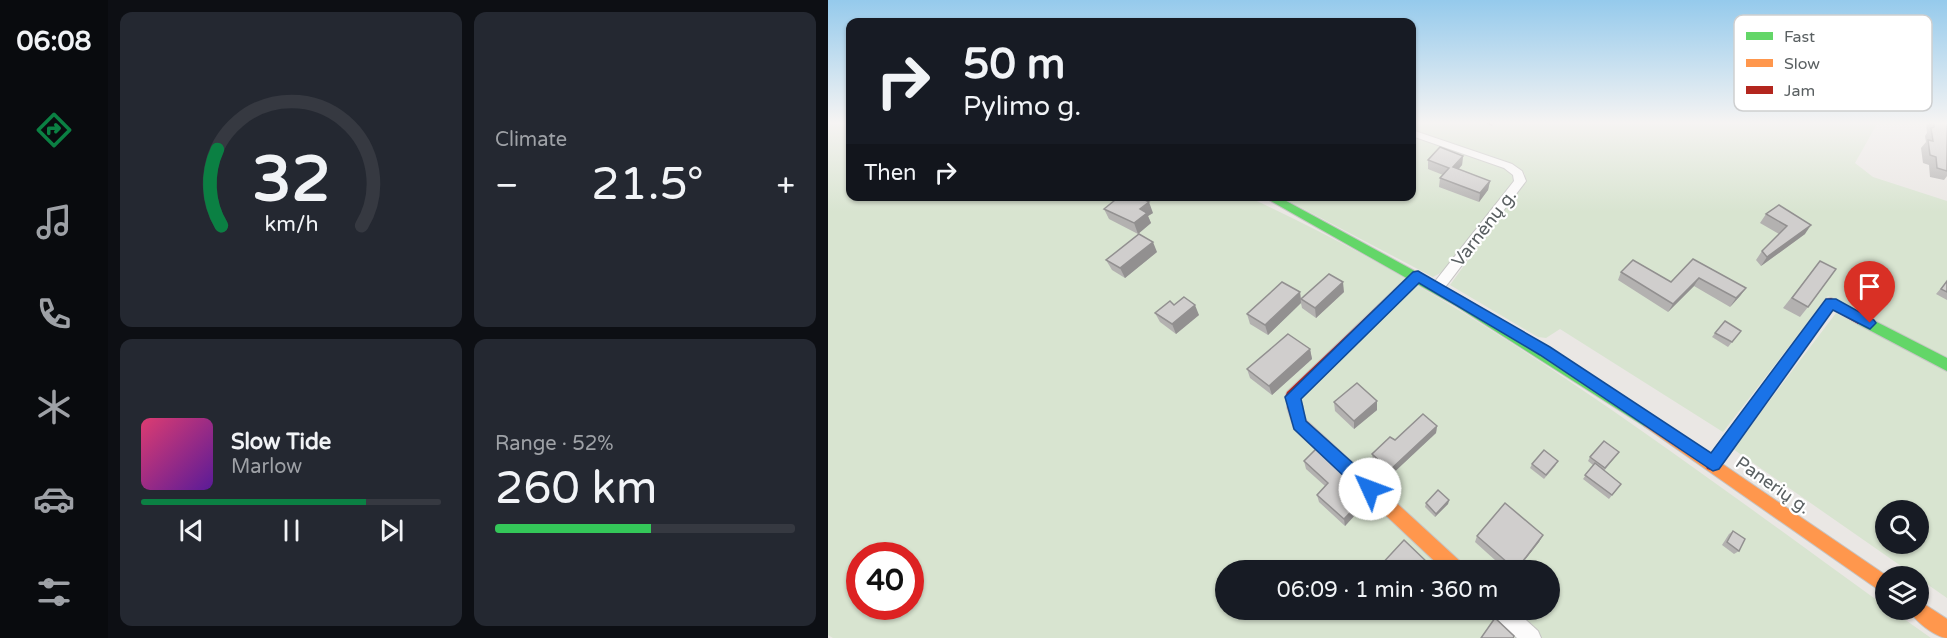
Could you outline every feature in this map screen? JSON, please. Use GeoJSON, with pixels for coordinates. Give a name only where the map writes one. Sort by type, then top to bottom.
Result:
{"type":"FeatureCollection","features":[{"type":"Feature","properties":{"kind":"street","name":"Varnėnų g."},"geometry":{"type":"LineString","coordinates":[[1438,287],[1520,181],[1518,173],[1508,166],[1467,152]]}},
{"type":"Feature","properties":{"kind":"street","name":"Panerių g."},"geometry":{"type":"LineString","coordinates":[[1276,201],[1438,287],[1545,351],[1713,464],[1875,578]]}},
{"type":"Feature","properties":{"kind":"street"},"geometry":{"type":"LineString","coordinates":[[1418,276],[1293,397],[1299,424],[1446,560]]}},
{"type":"Feature","properties":{"kind":"street"},"geometry":{"type":"LineString","coordinates":[[1713,464],[1831,303],[1947,365]]}},
{"type":"Feature","properties":{"kind":"street"},"geometry":{"type":"LineString","coordinates":[[1929,617],[1947,630]]}},
{"type":"Feature","properties":{"kind":"street"},"geometry":{"type":"LineString","coordinates":[[1512,620],[1531,638]]}},
{"type":"Feature","properties":{"kind":"green space"},"geometry":{"type":"Polygon","coordinates":[[[828,152],[846,152],[846,201],[1256,201],[1333,239],[1497,334],[1654,440],[1875,599],[1875,620],[1906,620],[1931,638],[833,638],[828,635],[828,152]]]}},
{"type":"Feature","properties":{"kind":"green space"},"geometry":{"type":"Polygon","coordinates":[[[1416,152],[1459,152],[1504,168],[1512,174],[1514,180],[1446,270],[1433,277],[1289,201],[1416,201],[1416,152]]]}},
{"type":"Feature","properties":{"kind":"green space"},"geometry":{"type":"Polygon","coordinates":[[[1472,152],[1861,152],[1855,163],[1873,177],[1947,201],[1947,359],[1828,296],[1723,432],[1560,329],[1546,338],[1538,337],[1450,285],[1524,183],[1525,174],[1512,166],[1472,152]]]}},
{"type":"Feature","properties":{"kind":"green space"},"geometry":{"type":"Polygon","coordinates":[[[1836,313],[1947,371],[1947,598],[1929,585],[1929,566],[1901,566],[1884,554],[1929,554],[1929,500],[1875,500],[1875,548],[1733,449],[1836,313]]]}},
{"type":"Feature","properties":{"kind":"building"},"geometry":{"type":"Polygon","coordinates":[[[1436,152],[1452,152],[1463,156],[1453,167],[1490,181],[1480,193],[1440,178],[1449,168],[1428,160],[1436,152]]]}},
{"type":"Feature","properties":{"kind":"building"},"geometry":{"type":"Polygon","coordinates":[[[1930,152],[1947,152],[1947,171],[1937,168],[1936,157],[1930,155],[1930,152]]]}},
{"type":"Feature","properties":{"kind":"building"},"geometry":{"type":"Polygon","coordinates":[[[1114,201],[1149,202],[1140,209],[1147,213],[1134,223],[1104,209],[1114,201]]]}},
{"type":"Feature","properties":{"kind":"building"},"geometry":{"type":"Polygon","coordinates":[[[1779,205],[1811,225],[1767,257],[1762,251],[1787,226],[1766,214],[1779,205]]]}},
{"type":"Feature","properties":{"kind":"building"},"geometry":{"type":"Polygon","coordinates":[[[1139,234],[1153,242],[1120,268],[1106,260],[1139,234]]]}},
{"type":"Feature","properties":{"kind":"building"},"geometry":{"type":"Polygon","coordinates":[[[1693,259],[1746,288],[1736,298],[1699,278],[1673,304],[1621,272],[1633,260],[1671,282],[1693,259]]]}},
{"type":"Feature","properties":{"kind":"building"},"geometry":{"type":"Polygon","coordinates":[[[1820,261],[1836,269],[1808,307],[1792,298],[1820,261]]]}},
{"type":"Feature","properties":{"kind":"building"},"geometry":{"type":"Polygon","coordinates":[[[1329,274],[1343,282],[1315,308],[1301,299],[1329,274]]]}},
{"type":"Feature","properties":{"kind":"building"},"geometry":{"type":"Polygon","coordinates":[[[1947,281],[1947,292],[1941,289],[1947,281]]]}},
{"type":"Feature","properties":{"kind":"building"},"geometry":{"type":"Polygon","coordinates":[[[1282,282],[1300,292],[1265,325],[1247,314],[1282,282]]]}},
{"type":"Feature","properties":{"kind":"building"},"geometry":{"type":"Polygon","coordinates":[[[1184,297],[1195,305],[1172,324],[1155,313],[1170,301],[1174,305],[1184,297]]]}},
{"type":"Feature","properties":{"kind":"building"},"geometry":{"type":"Polygon","coordinates":[[[1725,321],[1741,331],[1732,342],[1715,333],[1725,321]]]}},
{"type":"Feature","properties":{"kind":"building"},"geometry":{"type":"Polygon","coordinates":[[[1288,334],[1310,349],[1269,386],[1247,369],[1288,334]]]}},
{"type":"Feature","properties":{"kind":"building"},"geometry":{"type":"Polygon","coordinates":[[[1357,383],[1377,401],[1354,421],[1334,402],[1357,383]]]}},
{"type":"Feature","properties":{"kind":"building"},"geometry":{"type":"Polygon","coordinates":[[[1423,414],[1437,426],[1390,470],[1372,454],[1390,437],[1395,440],[1423,414]]]}},
{"type":"Feature","properties":{"kind":"building"},"geometry":{"type":"Polygon","coordinates":[[[1604,441],[1619,452],[1605,468],[1590,457],[1604,441]]]}},
{"type":"Feature","properties":{"kind":"building"},"geometry":{"type":"Polygon","coordinates":[[[1316,449],[1366,496],[1344,519],[1317,495],[1328,483],[1304,461],[1316,449]]]}},
{"type":"Feature","properties":{"kind":"building"},"geometry":{"type":"Polygon","coordinates":[[[1544,450],[1558,461],[1546,475],[1532,464],[1544,450]]]}},
{"type":"Feature","properties":{"kind":"building"},"geometry":{"type":"Polygon","coordinates":[[[1595,463],[1621,484],[1612,495],[1585,475],[1595,463]]]}},
{"type":"Feature","properties":{"kind":"building"},"geometry":{"type":"Polygon","coordinates":[[[1438,490],[1449,500],[1436,514],[1426,503],[1438,490]]]}},
{"type":"Feature","properties":{"kind":"building"},"geometry":{"type":"Polygon","coordinates":[[[1505,503],[1543,535],[1524,560],[1505,560],[1477,536],[1505,503]]]}},
{"type":"Feature","properties":{"kind":"building"},"geometry":{"type":"Polygon","coordinates":[[[1733,531],[1745,539],[1739,551],[1727,542],[1733,531]]]}},
{"type":"Feature","properties":{"kind":"building"},"geometry":{"type":"Polygon","coordinates":[[[1404,540],[1425,560],[1385,560],[1404,540]]]}},
{"type":"Feature","properties":{"kind":"building"},"geometry":{"type":"Polygon","coordinates":[[[1494,620],[1497,620],[1514,636],[1513,638],[1481,638],[1494,620]]]}},
{"type":"Feature","properties":{"kind":"traffic: fast"},"geometry":{"type":"LineString","coordinates":[[1276,201],[1461,303],[1649,421]]}},
{"type":"Feature","properties":{"kind":"traffic: fast"},"geometry":{"type":"LineString","coordinates":[[1863,320],[1947,365]]}},
{"type":"Feature","properties":{"kind":"traffic: slow"},"geometry":{"type":"LineString","coordinates":[[1295,407],[1299,424],[1446,560]]}},
{"type":"Feature","properties":{"kind":"traffic: slow"},"geometry":{"type":"LineString","coordinates":[[1649,421],[1875,578]]}},
{"type":"Feature","properties":{"kind":"traffic: slow"},"geometry":{"type":"LineString","coordinates":[[1929,617],[1947,630]]}},
{"type":"Feature","properties":{"kind":"traffic: jam"},"geometry":{"type":"LineString","coordinates":[[1295,407],[1292,397],[1417,276]]}},
{"type":"Feature","properties":{"kind":"traffic: jam"},"geometry":{"type":"LineString","coordinates":[[1713,464],[1831,303],[1863,320]]}},
{"type":"Feature","properties":{"kind":"route"},"geometry":{"type":"LineString","coordinates":[[1370,489],[1299,424],[1293,397],[1418,276],[1545,351],[1713,464],[1831,303],[1870,323]]}}]}
